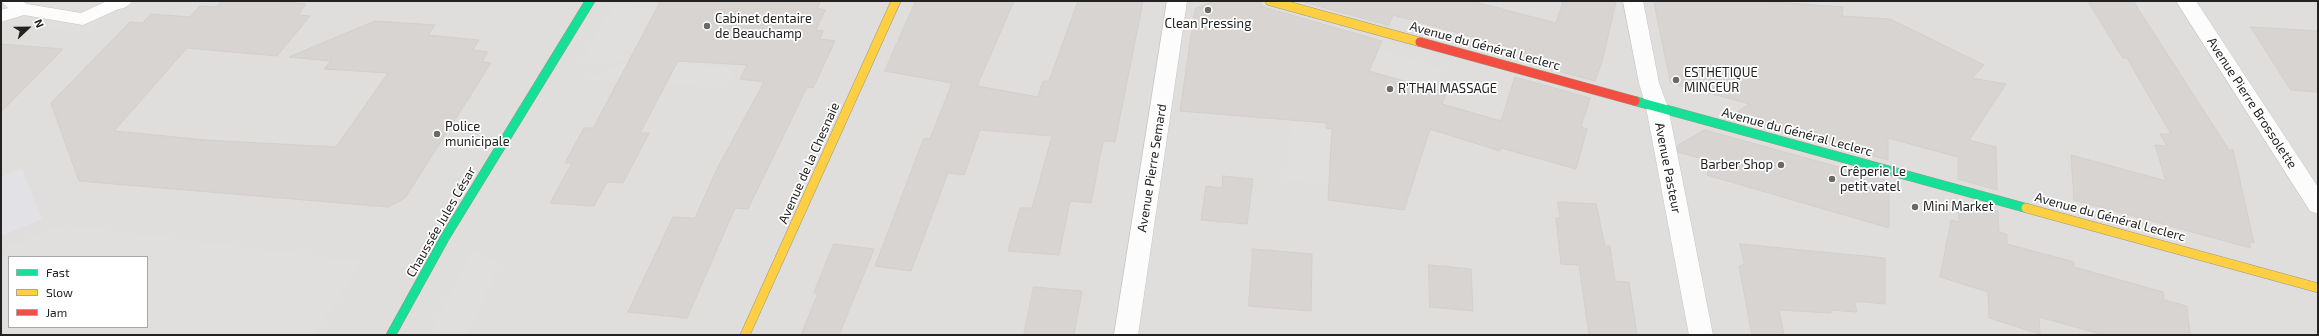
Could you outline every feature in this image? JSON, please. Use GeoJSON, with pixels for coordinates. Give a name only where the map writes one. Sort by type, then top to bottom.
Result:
{"type":"FeatureCollection","features":[{"type":"Feature","properties":{"kind":"main road","name":"Chaussée Jules César"},"geometry":{"type":"LineString","coordinates":[[390,335],[444,239],[590,1]]}},
{"type":"Feature","properties":{"kind":"main road","name":"Avenue de la Chesnaie"},"geometry":{"type":"LineString","coordinates":[[746,335],[896,1]]}},
{"type":"Feature","properties":{"kind":"main road","name":"Avenue du Général Leclerc"},"geometry":{"type":"LineString","coordinates":[[1270,1],[2318,288]]}},
{"type":"Feature","properties":{"kind":"street","name":"Avenue Pierre Semard"},"geometry":{"type":"LineString","coordinates":[[1126,335],[1177,1]]}},
{"type":"Feature","properties":{"kind":"street","name":"Avenue Pasteur"},"geometry":{"type":"LineString","coordinates":[[1633,1],[1649,83],[1657,107],[1701,335]]}},
{"type":"Feature","properties":{"kind":"street","name":"Avenue Pierre Brossolette"},"geometry":{"type":"LineString","coordinates":[[2186,1],[2318,205]]}},
{"type":"Feature","properties":{"kind":"lane"},"geometry":{"type":"LineString","coordinates":[[9,1],[23,9],[82,19],[120,2]]}},
{"type":"Feature","properties":{"kind":"lane"},"geometry":{"type":"LineString","coordinates":[[1,16],[23,9]]}},
{"type":"Feature","properties":{"kind":"shaded area"},"geometry":{"type":"Polygon","coordinates":[[[1,1],[2318,1],[2318,335],[1,335],[1,1]]]}},
{"type":"Feature","properties":{"kind":"shaded area"},"geometry":{"type":"Polygon","coordinates":[[[1,1],[96,1],[117,3],[88,32],[24,26],[23,18],[1,25],[1,1]]]}},
{"type":"Feature","properties":{"kind":"shaded area"},"geometry":{"type":"Polygon","coordinates":[[[613,6],[656,10],[630,58],[607,64],[581,62],[613,6]]]}},
{"type":"Feature","properties":{"kind":"shaded area"},"geometry":{"type":"Polygon","coordinates":[[[1379,51],[1444,69],[1433,89],[1369,71],[1379,51]]]}},
{"type":"Feature","properties":{"kind":"shaded area"},"geometry":{"type":"Polygon","coordinates":[[[631,61],[735,68],[727,88],[586,79],[631,61]]]}},
{"type":"Feature","properties":{"kind":"shaded area"},"geometry":{"type":"Polygon","coordinates":[[[1292,104],[1327,106],[1326,128],[1344,130],[1409,162],[1326,153],[1329,184],[1286,181],[1292,104]]]}},
{"type":"Feature","properties":{"kind":"shaded area"},"geometry":{"type":"Polygon","coordinates":[[[22,168],[42,219],[1,236],[1,177],[22,168]]]}},
{"type":"Feature","properties":{"kind":"shaded area"},"geometry":{"type":"Polygon","coordinates":[[[62,225],[362,262],[314,335],[1,335],[1,255],[7,248],[62,225]]]}},
{"type":"Feature","properties":{"kind":"shaded area"},"geometry":{"type":"Polygon","coordinates":[[[474,252],[500,264],[466,335],[427,335],[474,252]]]}},
{"type":"Feature","properties":{"kind":"building"},"geometry":{"type":"Polygon","coordinates":[[[222,1],[272,1],[306,4],[298,15],[310,16],[277,56],[187,48],[114,131],[206,140],[336,147],[388,73],[324,69],[331,61],[289,57],[375,21],[435,25],[428,35],[479,40],[473,50],[488,52],[482,62],[491,63],[405,198],[388,207],[79,181],[51,103],[130,22],[142,23],[151,14],[190,17],[200,6],[216,7],[222,1]]]}},
{"type":"Feature","properties":{"kind":"building"},"geometry":{"type":"Polygon","coordinates":[[[661,1],[821,1],[817,8],[825,10],[816,30],[823,31],[820,39],[835,41],[813,88],[807,87],[748,209],[735,208],[687,318],[628,312],[673,217],[695,218],[717,169],[764,82],[740,79],[747,65],[678,61],[640,133],[649,133],[623,183],[607,182],[594,206],[550,203],[572,163],[565,163],[584,128],[593,128],[661,1]]]}},
{"type":"Feature","properties":{"kind":"building"},"geometry":{"type":"Polygon","coordinates":[[[916,1],[1014,1],[977,86],[1038,97],[1043,81],[1049,81],[1078,1],[1143,1],[1115,142],[1103,141],[1091,203],[1070,201],[1059,255],[1008,251],[1020,208],[1032,208],[1052,136],[980,130],[964,175],[948,173],[911,271],[875,266],[924,138],[930,139],[952,83],[885,71],[916,1]]]}},
{"type":"Feature","properties":{"kind":"building"},"geometry":{"type":"Polygon","coordinates":[[[1215,1],[1259,1],[1263,7],[1382,41],[1369,71],[1446,93],[1442,104],[1501,121],[1515,77],[1590,98],[1581,127],[1587,129],[1576,169],[1501,148],[1500,151],[1430,129],[1404,210],[1328,200],[1332,129],[1326,128],[1327,123],[1180,111],[1195,9],[1215,1]]]}},
{"type":"Feature","properties":{"kind":"building"},"geometry":{"type":"Polygon","coordinates":[[[1300,1],[1471,1],[1556,23],[1563,1],[1616,1],[1603,58],[1595,81],[1520,61],[1524,51],[1393,15],[1389,25],[1300,1]]]}},
{"type":"Feature","properties":{"kind":"building"},"geometry":{"type":"Polygon","coordinates":[[[1654,1],[1759,1],[1843,7],[1842,16],[1890,19],[1984,65],[1972,78],[2006,84],[1969,140],[1996,147],[1997,190],[1958,179],[1958,157],[1888,138],[1888,160],[1728,117],[1750,104],[1671,83],[1654,1]]]}},
{"type":"Feature","properties":{"kind":"building"},"geometry":{"type":"Polygon","coordinates":[[[2088,1],[2133,1],[2229,150],[2233,150],[2254,243],[2249,242],[2251,248],[2074,200],[2071,155],[2166,181],[2155,145],[2167,146],[2160,134],[2171,134],[2127,58],[2123,58],[2088,1]]]}},
{"type":"Feature","properties":{"kind":"building"},"geometry":{"type":"Polygon","coordinates":[[[2251,27],[2318,31],[2318,92],[2291,90],[2251,27]]]}},
{"type":"Feature","properties":{"kind":"building"},"geometry":{"type":"Polygon","coordinates":[[[1,44],[63,49],[1,112],[1,44]]]}},
{"type":"Feature","properties":{"kind":"building"},"geometry":{"type":"Polygon","coordinates":[[[1705,130],[1889,181],[1889,228],[1707,175],[1711,161],[1678,152],[1677,146],[1705,130]]]}},
{"type":"Feature","properties":{"kind":"building"},"geometry":{"type":"Polygon","coordinates":[[[1223,176],[1253,179],[1247,224],[1201,220],[1206,186],[1222,188],[1223,176]]]}},
{"type":"Feature","properties":{"kind":"building"},"geometry":{"type":"Polygon","coordinates":[[[1958,200],[1998,211],[1999,232],[2007,234],[2007,244],[2074,262],[2074,267],[2163,292],[2164,300],[2187,306],[2190,335],[2104,335],[2039,317],[2040,334],[1989,318],[1988,292],[1940,277],[1951,220],[1959,222],[1958,200]]]}},
{"type":"Feature","properties":{"kind":"building"},"geometry":{"type":"Polygon","coordinates":[[[1558,202],[1596,204],[1605,246],[1610,246],[1615,281],[1629,282],[1637,335],[1589,335],[1579,265],[1561,264],[1556,218],[1560,218],[1558,202]]]}},
{"type":"Feature","properties":{"kind":"building"},"geometry":{"type":"Polygon","coordinates":[[[834,244],[874,249],[839,335],[801,335],[818,293],[814,293],[834,244]]]}},
{"type":"Feature","properties":{"kind":"building"},"geometry":{"type":"Polygon","coordinates":[[[1740,244],[1885,258],[1885,304],[1854,301],[1857,312],[1830,310],[1831,313],[1779,310],[1784,335],[1752,335],[1739,266],[1744,264],[1740,244]]]}},
{"type":"Feature","properties":{"kind":"building"},"geometry":{"type":"Polygon","coordinates":[[[1253,249],[1312,254],[1311,311],[1249,306],[1253,249]]]}},
{"type":"Feature","properties":{"kind":"building"},"geometry":{"type":"Polygon","coordinates":[[[1429,265],[1471,269],[1473,311],[1430,307],[1429,265]]]}},
{"type":"Feature","properties":{"kind":"building"},"geometry":{"type":"Polygon","coordinates":[[[1034,287],[1082,291],[1074,335],[1024,335],[1034,287]]]}},
{"type":"Feature","properties":{"kind":"traffic: fast"},"geometry":{"type":"LineString","coordinates":[[391,335],[444,239],[590,1]]}},
{"type":"Feature","properties":{"kind":"traffic: fast"},"geometry":{"type":"LineString","coordinates":[[1635,101],[2026,208]]}},
{"type":"Feature","properties":{"kind":"traffic: slow"},"geometry":{"type":"LineString","coordinates":[[745,335],[896,1]]}},
{"type":"Feature","properties":{"kind":"traffic: slow"},"geometry":{"type":"LineString","coordinates":[[1270,1],[1420,42]]}},
{"type":"Feature","properties":{"kind":"traffic: slow"},"geometry":{"type":"LineString","coordinates":[[2026,208],[2318,288]]}},
{"type":"Feature","properties":{"kind":"traffic: jam"},"geometry":{"type":"LineString","coordinates":[[1420,42],[1635,101]]}},
{"type":"Feature","properties":{"kind":"place","name":"Clean Pressing"},"geometry":{"type":"Point","coordinates":[1208,10]}},
{"type":"Feature","properties":{"kind":"place","name":"Cabinet dentaire de Beauchamp"},"geometry":{"type":"Point","coordinates":[707,26]}},
{"type":"Feature","properties":{"kind":"place","name":"ESTHETIQUE MINCEUR"},"geometry":{"type":"Point","coordinates":[1676,80]}},
{"type":"Feature","properties":{"kind":"place","name":"R'THAI MASSAGE"},"geometry":{"type":"Point","coordinates":[1390,89]}},
{"type":"Feature","properties":{"kind":"place","name":"Police municipale"},"geometry":{"type":"Point","coordinates":[437,134]}},
{"type":"Feature","properties":{"kind":"place","name":"Barber Shop"},"geometry":{"type":"Point","coordinates":[1781,165]}},
{"type":"Feature","properties":{"kind":"place","name":"Crêperie Le petit vatel"},"geometry":{"type":"Point","coordinates":[1832,179]}},
{"type":"Feature","properties":{"kind":"place","name":"Mini Market"},"geometry":{"type":"Point","coordinates":[1915,207]}}]}
